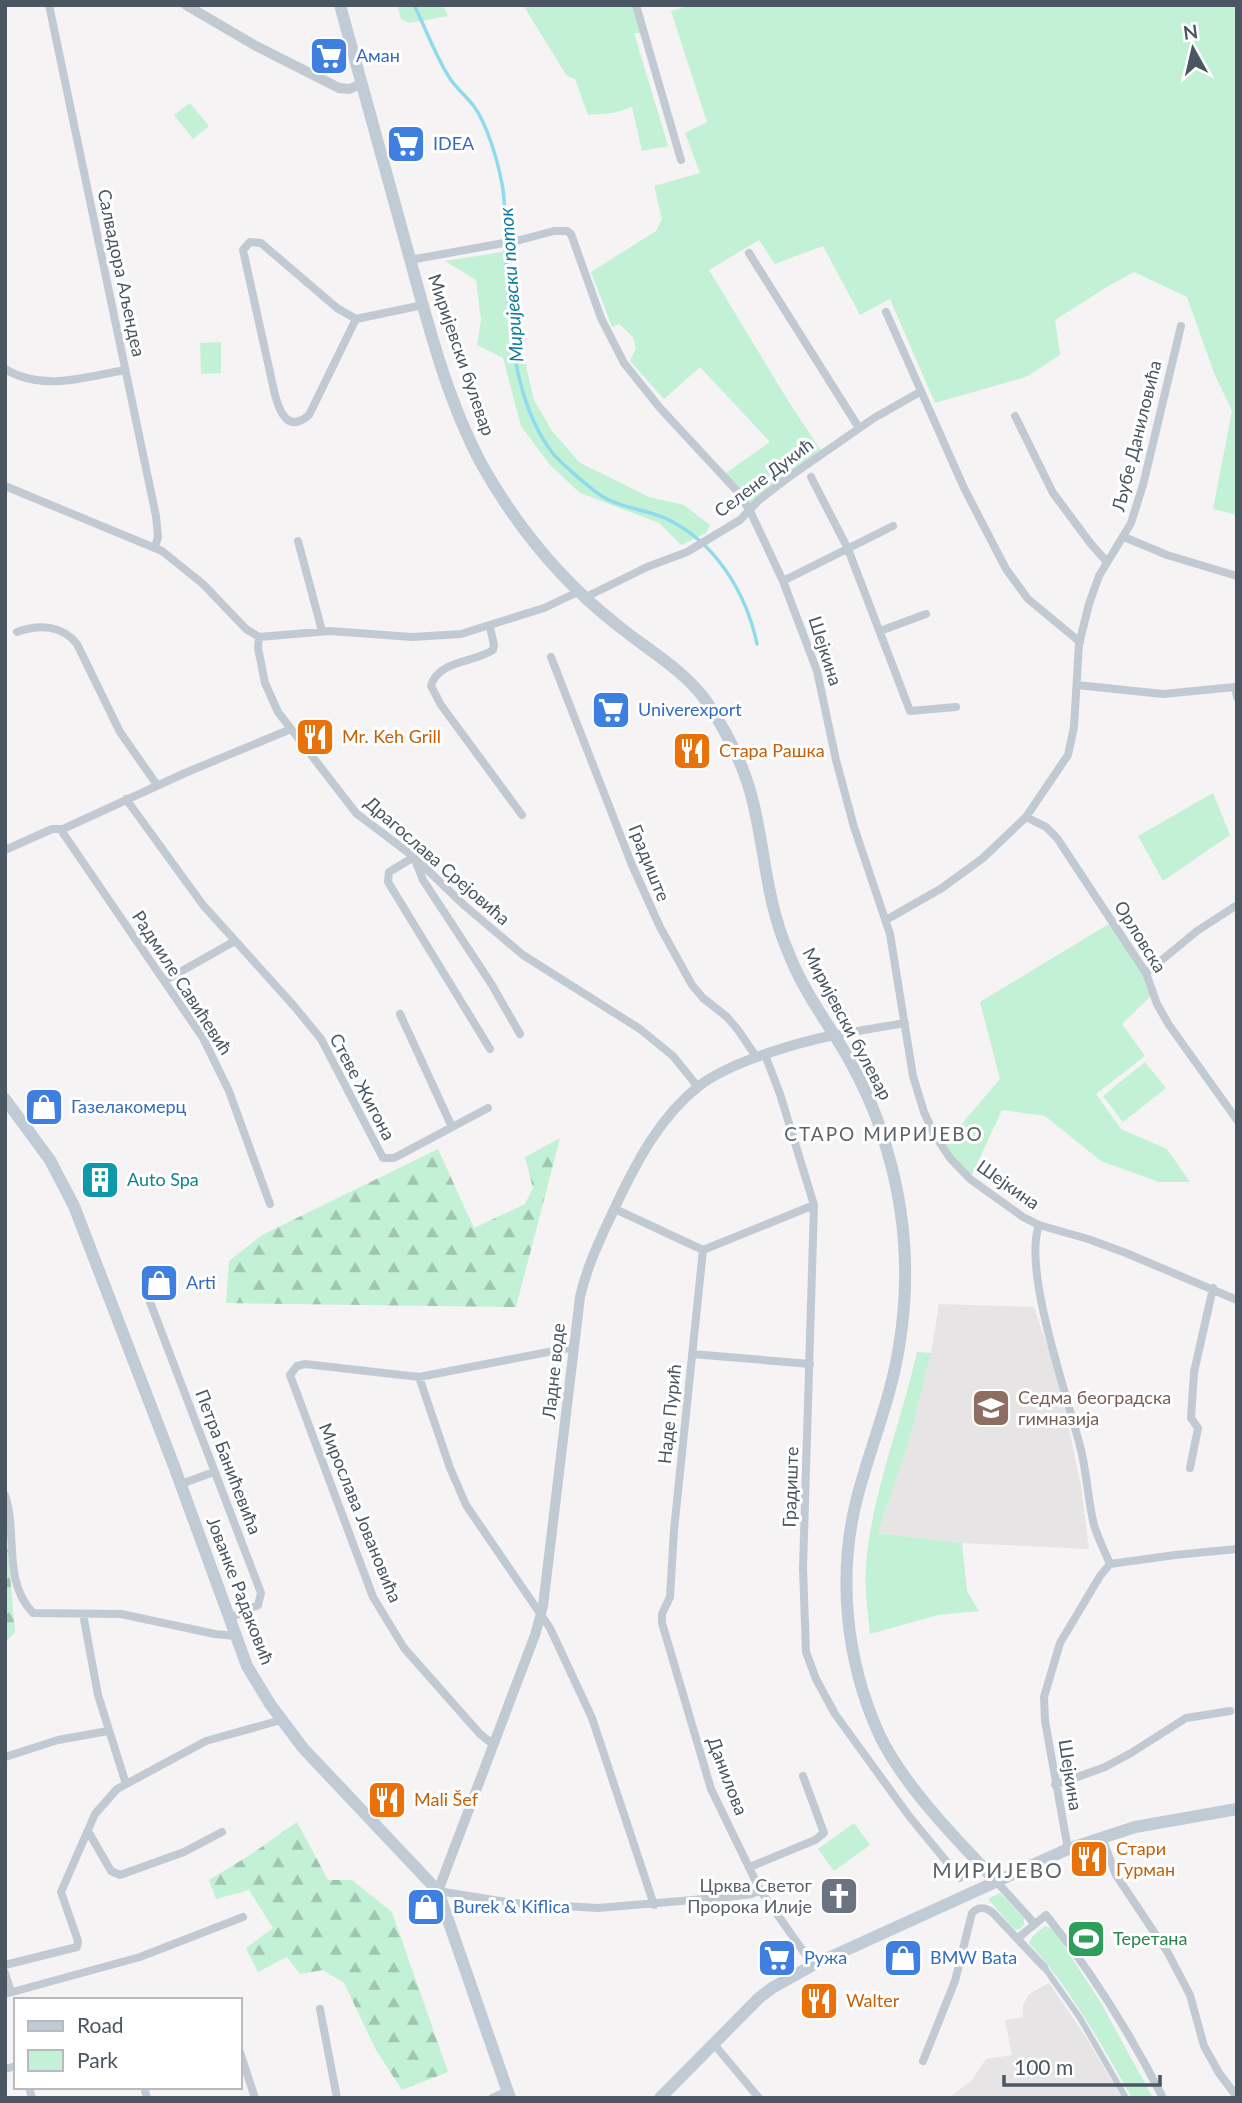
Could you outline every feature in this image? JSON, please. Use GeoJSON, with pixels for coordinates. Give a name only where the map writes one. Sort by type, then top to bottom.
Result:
{"type":"FeatureCollection","features":[{"type":"Feature","properties":{"kind":"main road","name":"Миријевски булевар"},"geometry":{"type":"LineString","coordinates":[[340,5],[423,304],[446,377],[478,457],[521,526],[556,570],[581,595],[695,687],[728,736],[754,803],[769,898],[780,934],[803,985],[864,1089],[886,1146],[897,1189],[904,1242],[905,1298],[899,1350],[859,1492],[850,1537],[847,1596],[855,1664],[870,1711],[892,1756],[925,1801],[996,1881]]}},
{"type":"Feature","properties":{"kind":"main road","name":"Јованке Радаковић"},"geometry":{"type":"LineString","coordinates":[[5,1100],[50,1160],[74,1206],[254,1679],[281,1720],[319,1766],[438,1891],[445,1904],[508,2094]]}},
{"type":"Feature","properties":{"kind":"main road"},"geometry":{"type":"LineString","coordinates":[[660,2098],[713,2043],[772,1988],[813,1965],[1068,1849],[1135,1827],[1237,1809]]}},
{"type":"Feature","properties":{"kind":"street","name":"Салвадора Аљендеа"},"geometry":{"type":"LineString","coordinates":[[49,5],[156,516],[158,537],[155,547]]}},
{"type":"Feature","properties":{"kind":"street"},"geometry":{"type":"LineString","coordinates":[[186,5],[257,46],[339,88],[348,89],[361,84]]}},
{"type":"Feature","properties":{"kind":"street"},"geometry":{"type":"LineString","coordinates":[[636,5],[681,160]]}},
{"type":"Feature","properties":{"kind":"street","name":"Шејкина"},"geometry":{"type":"LineString","coordinates":[[410,260],[512,242],[554,231],[567,231],[571,234],[601,318],[624,363],[660,408],[738,492],[750,511],[783,581],[815,663],[854,827],[886,920],[894,951],[918,1097],[942,1147],[979,1187],[1039,1225],[1036,1260],[1044,1307],[1081,1451],[1095,1527],[1110,1564],[1067,1629],[1047,1682],[1044,1708],[1055,1786],[1068,1849]]}},
{"type":"Feature","properties":{"kind":"street"},"geometry":{"type":"LineString","coordinates":[[356,318],[309,415],[302,420],[286,420],[280,412],[242,254],[250,243],[261,243],[337,309],[356,318],[423,304]]}},
{"type":"Feature","properties":{"kind":"street"},"geometry":{"type":"LineString","coordinates":[[749,253],[859,428]]}},
{"type":"Feature","properties":{"kind":"street"},"geometry":{"type":"LineString","coordinates":[[886,312],[980,521],[1006,569],[1028,599],[1080,642]]}},
{"type":"Feature","properties":{"kind":"street","name":"Љубе Даниловића"},"geometry":{"type":"LineString","coordinates":[[886,920],[962,874],[983,858],[1026,817],[1071,747],[1080,642],[1093,591],[1107,562],[1124,537],[1143,485],[1181,326]]}},
{"type":"Feature","properties":{"kind":"street"},"geometry":{"type":"LineString","coordinates":[[5,369],[19,377],[44,382],[125,370]]}},
{"type":"Feature","properties":{"kind":"street","name":"Селене Дукић"},"geometry":{"type":"LineString","coordinates":[[259,637],[322,631],[434,637],[461,634],[491,627],[581,595],[695,547],[740,520],[781,482],[859,428],[920,392]]}},
{"type":"Feature","properties":{"kind":"street"},"geometry":{"type":"LineString","coordinates":[[1015,416],[1053,493],[1107,562]]}},
{"type":"Feature","properties":{"kind":"street"},"geometry":{"type":"LineString","coordinates":[[811,477],[848,549],[910,711],[956,706]]}},
{"type":"Feature","properties":{"kind":"street"},"geometry":{"type":"LineString","coordinates":[[5,486],[155,547],[186,569],[246,629],[259,637]]}},
{"type":"Feature","properties":{"kind":"street"},"geometry":{"type":"LineString","coordinates":[[783,581],[893,526]]}},
{"type":"Feature","properties":{"kind":"street"},"geometry":{"type":"LineString","coordinates":[[1124,537],[1167,555],[1237,576]]}},
{"type":"Feature","properties":{"kind":"street"},"geometry":{"type":"LineString","coordinates":[[298,541],[322,631]]}},
{"type":"Feature","properties":{"kind":"street"},"geometry":{"type":"LineString","coordinates":[[880,631],[926,614]]}},
{"type":"Feature","properties":{"kind":"street"},"geometry":{"type":"LineString","coordinates":[[491,627],[493,650],[441,671],[431,686],[522,815]]}},
{"type":"Feature","properties":{"kind":"street"},"geometry":{"type":"LineString","coordinates":[[17,632],[32,628],[57,629],[71,636],[126,743],[157,785]]}},
{"type":"Feature","properties":{"kind":"street","name":"Драгослава Срејовића"},"geometry":{"type":"LineString","coordinates":[[259,637],[258,648],[265,683],[274,704],[356,813],[414,857],[464,906],[515,948],[548,972],[640,1029],[673,1056],[698,1087]]}},
{"type":"Feature","properties":{"kind":"street","name":"Градиште"},"geometry":{"type":"LineString","coordinates":[[551,657],[632,866],[660,928],[692,985],[703,998],[727,1017],[761,1057],[780,1094],[814,1205],[803,1610],[809,1664],[835,1714],[909,1816],[960,1878]]}},
{"type":"Feature","properties":{"kind":"street"},"geometry":{"type":"LineString","coordinates":[[1077,685],[1163,694],[1235,688],[1237,697]]}},
{"type":"Feature","properties":{"kind":"street"},"geometry":{"type":"LineString","coordinates":[[5,850],[52,829],[62,829],[157,785],[291,729]]}},
{"type":"Feature","properties":{"kind":"street","name":"Стеве Жигона"},"geometry":{"type":"LineString","coordinates":[[126,799],[182,878],[321,1039],[383,1158],[394,1158],[488,1108]]}},
{"type":"Feature","properties":{"kind":"street","name":"Орловска"},"geometry":{"type":"LineString","coordinates":[[1026,817],[1046,827],[1057,838],[1146,972],[1157,1003],[1169,1025],[1237,1120]]}},
{"type":"Feature","properties":{"kind":"street","name":"Радмиле Савићевић"},"geometry":{"type":"LineString","coordinates":[[62,829],[215,1060],[270,1204]]}},
{"type":"Feature","properties":{"kind":"street"},"geometry":{"type":"LineString","coordinates":[[490,1049],[388,882],[389,872],[414,857],[423,880],[492,985],[520,1034]]}},
{"type":"Feature","properties":{"kind":"street"},"geometry":{"type":"LineString","coordinates":[[1146,972],[1237,905]]}},
{"type":"Feature","properties":{"kind":"street"},"geometry":{"type":"LineString","coordinates":[[164,981],[235,941]]}},
{"type":"Feature","properties":{"kind":"street"},"geometry":{"type":"LineString","coordinates":[[400,1014],[452,1127]]}},
{"type":"Feature","properties":{"kind":"street","name":"Ладне воде"},"geometry":{"type":"LineString","coordinates":[[438,1891],[541,1615],[582,1288],[636,1165],[663,1123],[698,1087],[720,1073],[788,1046],[905,1023]]}},
{"type":"Feature","properties":{"kind":"street"},"geometry":{"type":"LineString","coordinates":[[615,1209],[703,1250],[814,1205]]}},
{"type":"Feature","properties":{"kind":"street"},"geometry":{"type":"LineString","coordinates":[[1039,1225],[1088,1239],[1237,1300]]}},
{"type":"Feature","properties":{"kind":"street","name":"Наде Пурић"},"geometry":{"type":"LineString","coordinates":[[671,1581],[703,1250]]}},
{"type":"Feature","properties":{"kind":"street"},"geometry":{"type":"LineString","coordinates":[[1190,1468],[1198,1428],[1191,1418],[1194,1372],[1213,1288]]}},
{"type":"Feature","properties":{"kind":"street","name":"Петра Банићевића"},"geometry":{"type":"LineString","coordinates":[[150,1302],[261,1593],[258,1605],[230,1618]]}},
{"type":"Feature","properties":{"kind":"street"},"geometry":{"type":"LineString","coordinates":[[574,1347],[419,1377],[450,1468],[466,1505],[541,1615],[592,1718],[654,1905]]}},
{"type":"Feature","properties":{"kind":"street"},"geometry":{"type":"LineString","coordinates":[[692,1354],[810,1364]]}},
{"type":"Feature","properties":{"kind":"street","name":"Мирослава Јовановића"},"geometry":{"type":"LineString","coordinates":[[419,1377],[305,1364],[293,1370],[290,1380],[373,1597],[404,1648],[480,1734],[494,1745]]}},
{"type":"Feature","properties":{"kind":"street"},"geometry":{"type":"LineString","coordinates":[[181,1484],[214,1472]]}},
{"type":"Feature","properties":{"kind":"street"},"geometry":{"type":"LineString","coordinates":[[5,1495],[14,1574],[29,1610],[38,1615],[121,1614],[236,1636]]}},
{"type":"Feature","properties":{"kind":"street"},"geometry":{"type":"LineString","coordinates":[[1110,1564],[1237,1549]]}},
{"type":"Feature","properties":{"kind":"street","name":"Данилова"},"geometry":{"type":"LineString","coordinates":[[671,1581],[669,1600],[662,1614],[663,1628],[711,1788],[761,1890],[813,1965]]}},
{"type":"Feature","properties":{"kind":"street"},"geometry":{"type":"LineString","coordinates":[[83,1614],[93,1672],[108,1731],[126,1784]]}},
{"type":"Feature","properties":{"kind":"street"},"geometry":{"type":"LineString","coordinates":[[1055,1786],[1105,1767],[1186,1718],[1230,1711]]}},
{"type":"Feature","properties":{"kind":"street"},"geometry":{"type":"LineString","coordinates":[[5,1965],[77,1947],[78,1941],[61,1892],[99,1807],[126,1784],[206,1741],[281,1720]]}},
{"type":"Feature","properties":{"kind":"street"},"geometry":{"type":"LineString","coordinates":[[5,1756],[65,1739],[108,1731]]}},
{"type":"Feature","properties":{"kind":"street"},"geometry":{"type":"LineString","coordinates":[[750,1867],[815,1840],[824,1833],[803,1776]]}},
{"type":"Feature","properties":{"kind":"street"},"geometry":{"type":"LineString","coordinates":[[88,1831],[111,1871],[120,1875],[184,1852],[222,1832]]}},
{"type":"Feature","properties":{"kind":"street"},"geometry":{"type":"LineString","coordinates":[[1102,1838],[1116,1875],[1168,1953],[1190,1995],[1204,2046],[1237,2098]]}},
{"type":"Feature","properties":{"kind":"street"},"geometry":{"type":"LineString","coordinates":[[996,1881],[1034,1923]]}},
{"type":"Feature","properties":{"kind":"street"},"geometry":{"type":"LineString","coordinates":[[438,1891],[472,1898],[567,1908],[654,1905],[752,1894],[761,1890]]}},
{"type":"Feature","properties":{"kind":"street"},"geometry":{"type":"LineString","coordinates":[[923,2061],[955,1981],[972,1913],[983,1908],[993,1913],[1044,1967],[1080,2018],[1126,2098]]}},
{"type":"Feature","properties":{"kind":"street"},"geometry":{"type":"LineString","coordinates":[[1018,1938],[1046,1915],[1082,1959],[1140,2053],[1163,2098]]}},
{"type":"Feature","properties":{"kind":"street"},"geometry":{"type":"LineString","coordinates":[[5,1973],[8,1993],[140,1957],[243,1917]]}},
{"type":"Feature","properties":{"kind":"street"},"geometry":{"type":"LineString","coordinates":[[320,2009],[337,2098]]}},
{"type":"Feature","properties":{"kind":"street"},"geometry":{"type":"LineString","coordinates":[[713,2043],[759,2098]]}},
{"type":"Feature","properties":{"kind":"street"},"geometry":{"type":"LineString","coordinates":[[242,2058],[255,2098]]}},
{"type":"Feature","properties":{"kind":"street"},"geometry":{"type":"LineString","coordinates":[[492,2098],[508,2094]]}},
{"type":"Feature","properties":{"kind":"shaded area","name":"Седма београдска гимназија"},"geometry":{"type":"Polygon","coordinates":[[[939,1304],[1034,1307],[1058,1377],[1081,1486],[1089,1549],[962,1543],[878,1533],[910,1438],[931,1353],[939,1304]]]}},
{"type":"Feature","properties":{"kind":"shaded area"},"geometry":{"type":"Polygon","coordinates":[[[1049,1983],[1084,2034],[1122,2098],[949,2098],[972,2080],[986,2059],[1012,2055],[1005,2020],[1023,2017],[1023,2005],[1029,1994],[1049,1983]]]}},
{"type":"Feature","properties":{"kind":"green space"},"geometry":{"type":"Polygon","coordinates":[[[397,5],[443,5],[448,16],[409,23],[401,19],[397,5]]]}},
{"type":"Feature","properties":{"kind":"green space"},"geometry":{"type":"Polygon","coordinates":[[[523,5],[636,5],[644,33],[634,33],[668,146],[642,151],[632,107],[613,113],[588,115],[575,79],[567,76],[523,5]]]}},
{"type":"Feature","properties":{"kind":"green space"},"geometry":{"type":"Polygon","coordinates":[[[692,5],[1237,5],[1237,515],[1213,509],[1232,411],[1214,373],[1187,297],[1134,272],[1055,320],[1060,355],[1026,377],[935,403],[890,299],[860,315],[823,246],[775,264],[759,240],[709,270],[823,454],[750,511],[723,475],[770,442],[700,367],[664,399],[630,361],[636,348],[633,337],[619,324],[612,327],[591,272],[656,231],[662,219],[654,186],[700,173],[685,133],[707,122],[671,11],[692,5]]]}},
{"type":"Feature","properties":{"kind":"green space"},"geometry":{"type":"Polygon","coordinates":[[[190,103],[209,126],[193,139],[174,115],[190,103]]]}},
{"type":"Feature","properties":{"kind":"green space"},"geometry":{"type":"Polygon","coordinates":[[[509,251],[519,331],[534,400],[552,431],[580,463],[649,497],[684,505],[710,525],[706,533],[681,545],[659,523],[580,493],[550,465],[521,426],[503,358],[477,345],[481,320],[476,280],[445,261],[509,251]]]}},
{"type":"Feature","properties":{"kind":"green space"},"geometry":{"type":"Polygon","coordinates":[[[221,342],[221,373],[201,374],[200,343],[221,342]]]}},
{"type":"Feature","properties":{"kind":"green space"},"geometry":{"type":"Polygon","coordinates":[[[1213,793],[1230,835],[1163,881],[1138,836],[1213,793]]]}},
{"type":"Feature","properties":{"kind":"green space"},"geometry":{"type":"Polygon","coordinates":[[[1112,922],[1154,993],[1122,1024],[1145,1056],[1096,1094],[1121,1129],[1167,1149],[1190,1182],[1159,1182],[1101,1161],[1045,1116],[1002,1110],[970,1179],[942,1147],[1000,1079],[980,1002],[1112,922]]]}},
{"type":"Feature","properties":{"kind":"green space"},"geometry":{"type":"Polygon","coordinates":[[[1145,1062],[1166,1088],[1123,1122],[1103,1096],[1145,1062]]]}},
{"type":"Feature","properties":{"kind":"green space"},"geometry":{"type":"Polygon","coordinates":[[[560,1138],[516,1307],[226,1303],[229,1261],[262,1235],[438,1149],[474,1228],[525,1204],[533,1188],[525,1157],[560,1138]]]}},
{"type":"Feature","properties":{"kind":"green space"},"geometry":{"type":"Polygon","coordinates":[[[917,1352],[931,1353],[910,1438],[878,1533],[962,1543],[967,1591],[979,1611],[938,1615],[870,1634],[866,1582],[869,1538],[917,1352]]]}},
{"type":"Feature","properties":{"kind":"green space"},"geometry":{"type":"Polygon","coordinates":[[[5,1541],[15,1632],[5,1643],[5,1541]]]}},
{"type":"Feature","properties":{"kind":"green space"},"geometry":{"type":"Polygon","coordinates":[[[297,1822],[328,1880],[352,1880],[392,1912],[448,2072],[402,2090],[376,2050],[344,1983],[323,1970],[300,1974],[287,1957],[258,1972],[246,1948],[273,1928],[249,1890],[216,1899],[209,1880],[297,1822]]]}},
{"type":"Feature","properties":{"kind":"green space"},"geometry":{"type":"Polygon","coordinates":[[[854,1823],[870,1845],[834,1871],[818,1849],[854,1823]]]}},
{"type":"Feature","properties":{"kind":"green space"},"geometry":{"type":"Polygon","coordinates":[[[1000,1893],[1024,1918],[1024,1925],[1020,1929],[1014,1929],[988,1899],[1000,1893]]]}},
{"type":"Feature","properties":{"kind":"green space"},"geometry":{"type":"Polygon","coordinates":[[[1045,1926],[1053,1929],[1101,2003],[1153,2098],[1132,2098],[1072,1998],[1029,1943],[1045,1926]]]}},
{"type":"Feature","properties":{"kind":"waterway","name":"Миријевски поток"},"geometry":{"type":"LineString","coordinates":[[414,5],[451,81],[478,113],[495,154],[504,198],[508,295],[514,351],[519,378],[537,429],[555,456],[602,496],[667,519],[700,541],[714,555],[736,588],[745,606],[757,644]]}},
{"type":"Feature","properties":{"kind":"place","name":"Аман"},"geometry":{"type":"Point","coordinates":[329,56]}},
{"type":"Feature","properties":{"kind":"place","name":"IDEA"},"geometry":{"type":"Point","coordinates":[406,144]}},
{"type":"Feature","properties":{"kind":"place","name":"Univerexport"},"geometry":{"type":"Point","coordinates":[611,710]}},
{"type":"Feature","properties":{"kind":"place","name":"Mr. Keh Grill"},"geometry":{"type":"Point","coordinates":[315,737]}},
{"type":"Feature","properties":{"kind":"place","name":"Стара Рашка"},"geometry":{"type":"Point","coordinates":[692,751]}},
{"type":"Feature","properties":{"kind":"place","name":"Газелакомерц"},"geometry":{"type":"Point","coordinates":[44,1107]}},
{"type":"Feature","properties":{"kind":"place","name":"Auto Spa"},"geometry":{"type":"Point","coordinates":[100,1180]}},
{"type":"Feature","properties":{"kind":"place","name":"Arti"},"geometry":{"type":"Point","coordinates":[159,1283]}},
{"type":"Feature","properties":{"kind":"place","name":"Седма београдска гимназија"},"geometry":{"type":"Point","coordinates":[991,1408]}},
{"type":"Feature","properties":{"kind":"place","name":"Mali Šef"},"geometry":{"type":"Point","coordinates":[387,1800]}},
{"type":"Feature","properties":{"kind":"place","name":"Стари Гурман"},"geometry":{"type":"Point","coordinates":[1089,1859]}},
{"type":"Feature","properties":{"kind":"place","name":"Црква Светог Пророка Илије"},"geometry":{"type":"Point","coordinates":[839,1896]}},
{"type":"Feature","properties":{"kind":"place","name":"Burek & Kiflica"},"geometry":{"type":"Point","coordinates":[426,1907]}},
{"type":"Feature","properties":{"kind":"place","name":"Теретана"},"geometry":{"type":"Point","coordinates":[1086,1939]}},
{"type":"Feature","properties":{"kind":"place","name":"Ружа"},"geometry":{"type":"Point","coordinates":[777,1958]}},
{"type":"Feature","properties":{"kind":"place","name":"BMW Bata"},"geometry":{"type":"Point","coordinates":[903,1958]}},
{"type":"Feature","properties":{"kind":"place","name":"Walter"},"geometry":{"type":"Point","coordinates":[819,2001]}},
{"type":"Feature","properties":{"kind":"district","name":"СТАРО МИРИЈЕВО"},"geometry":{"type":"Point","coordinates":[884,1134]}},
{"type":"Feature","properties":{"kind":"district","name":"МИРИЈЕВО"},"geometry":{"type":"Point","coordinates":[998,1871]}}]}
